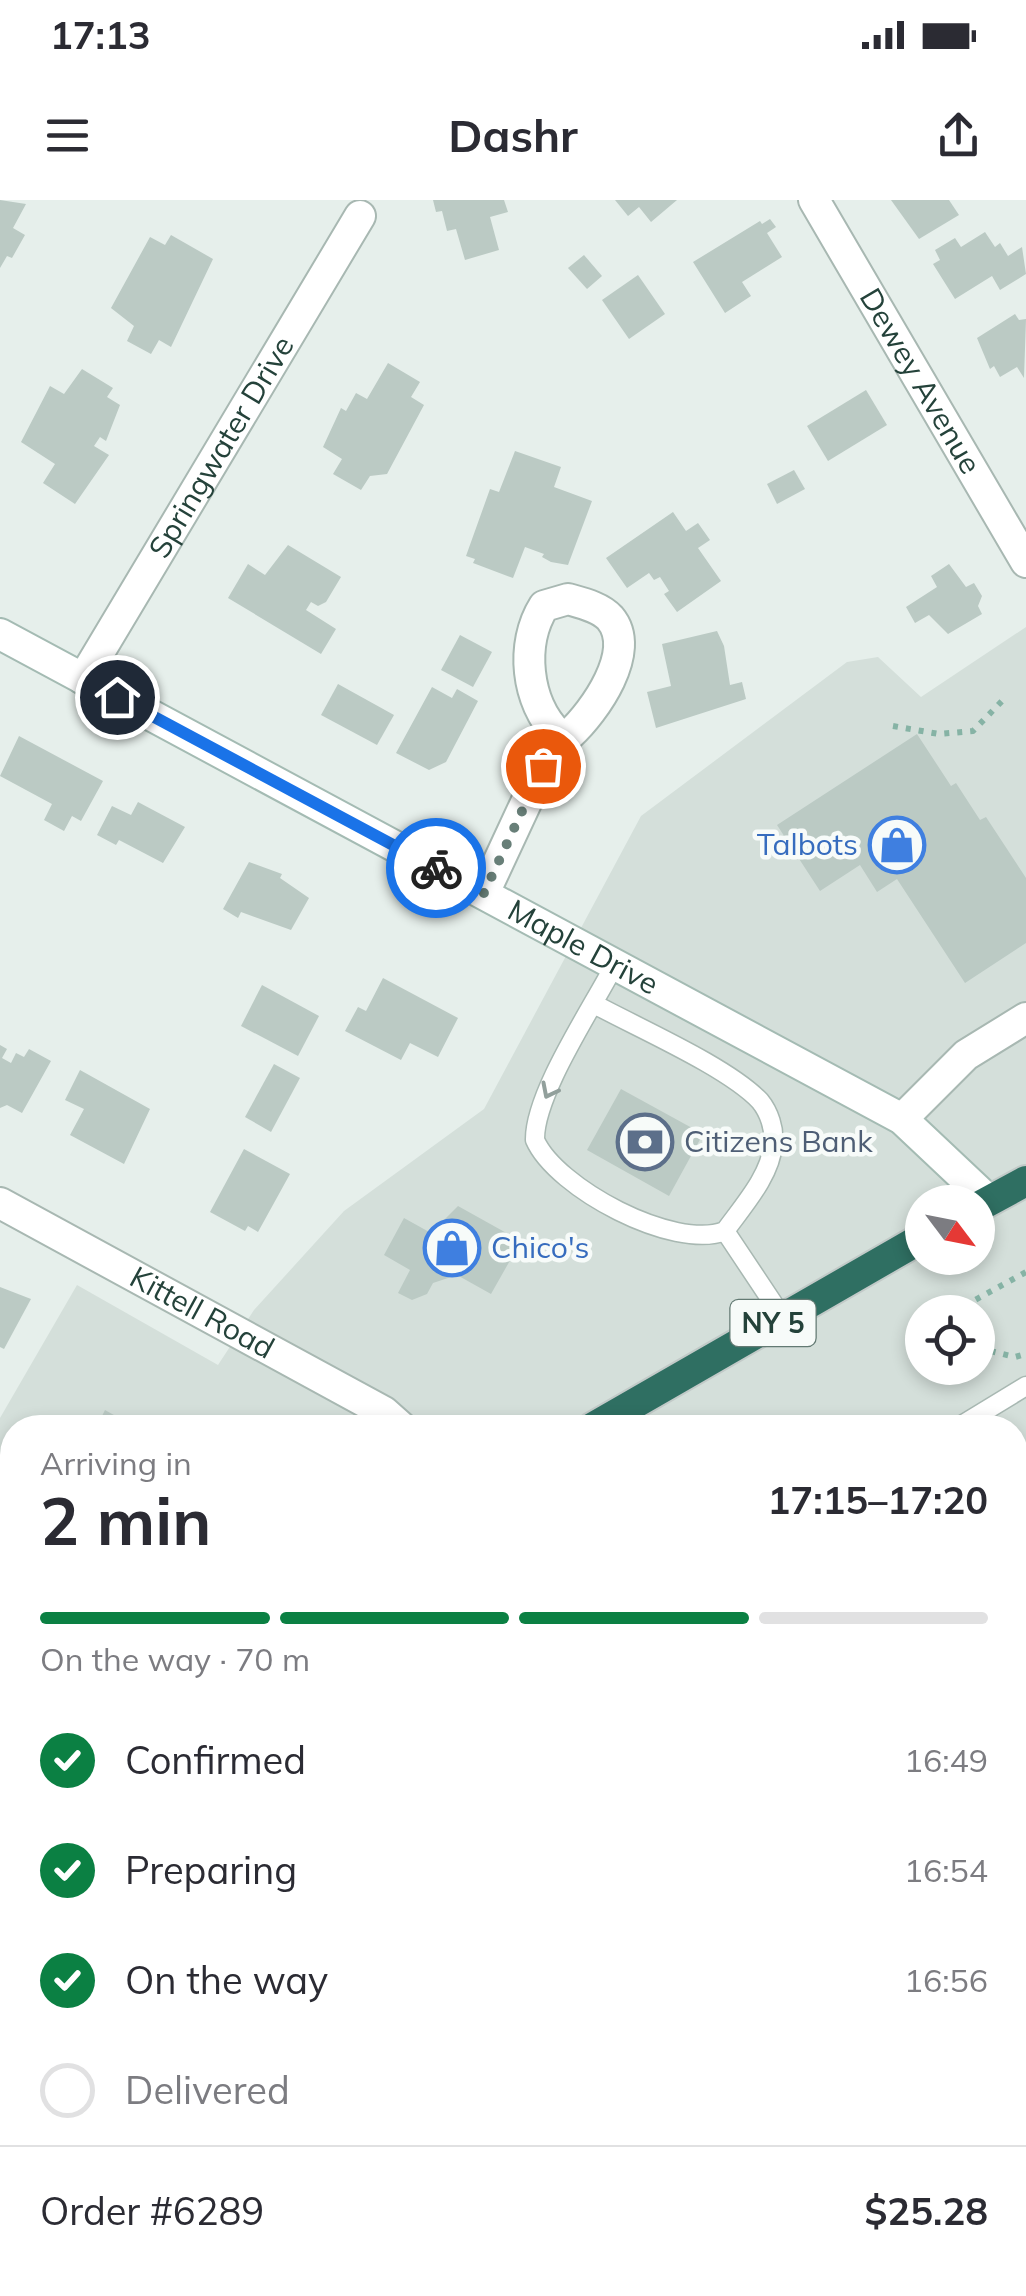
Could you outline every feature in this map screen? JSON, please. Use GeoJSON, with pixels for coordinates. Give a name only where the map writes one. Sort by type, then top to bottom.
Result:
{"type":"FeatureCollection","features":[{"type":"Feature","properties":{"kind":"highway"},"geometry":{"type":"LineString","coordinates":[[995,1197],[1026,1180]]}},
{"type":"Feature","properties":{"kind":"highway","name":"NY 5"},"geometry":{"type":"LineString","coordinates":[[614,1415],[905,1248]]}},
{"type":"Feature","properties":{"kind":"street","name":"Dewey Avenue"},"geometry":{"type":"LineString","coordinates":[[814,200],[1026,562]]}},
{"type":"Feature","properties":{"kind":"street","name":"Springwater Drive"},"geometry":{"type":"LineString","coordinates":[[83,679],[360,216]]}},
{"type":"Feature","properties":{"kind":"street","name":"Maple Drive"},"geometry":{"type":"LineString","coordinates":[[0,634],[902,1119],[966,1185]]}},
{"type":"Feature","properties":{"kind":"street"},"geometry":{"type":"LineString","coordinates":[[484,893],[558,734]]}},
{"type":"Feature","properties":{"kind":"street"},"geometry":{"type":"LineString","coordinates":[[902,1119],[966,1055],[1026,1018]]}},
{"type":"Feature","properties":{"kind":"street","name":"Kittell Road"},"geometry":{"type":"LineString","coordinates":[[0,1203],[387,1415]]}},
{"type":"Feature","properties":{"kind":"lane"},"geometry":{"type":"LineString","coordinates":[[594,1004],[731,1080],[761,1103],[769,1116],[773,1147],[769,1161],[725,1230],[713,1235],[691,1234],[641,1222],[597,1197],[540,1150],[535,1124],[541,1104],[594,1004],[616,964]]}},
{"type":"Feature","properties":{"kind":"lane"},"geometry":{"type":"LineString","coordinates":[[725,1230],[782,1318]]}},
{"type":"Feature","properties":{"kind":"lane"},"geometry":{"type":"LineString","coordinates":[[978,1415],[1026,1386]]}},
{"type":"Feature","properties":{"kind":"path"},"geometry":{"type":"LineString","coordinates":[[893,726],[939,734],[973,731],[1004,700]]}},
{"type":"Feature","properties":{"kind":"path"},"geometry":{"type":"LineString","coordinates":[[984,1295],[1026,1272]]}},
{"type":"Feature","properties":{"kind":"path"},"geometry":{"type":"LineString","coordinates":[[995,1353],[1015,1358],[1026,1354]]}},
{"type":"Feature","properties":{"kind":"shaded area"},"geometry":{"type":"Polygon","coordinates":[[[1026,627],[1026,1415],[2,1415],[77,1285],[218,1365],[254,1310],[344,1211],[484,1109],[641,816],[847,662],[878,657],[921,697],[1026,627]]]}},
{"type":"Feature","properties":{"kind":"building"},"geometry":{"type":"Polygon","coordinates":[[[0,200],[26,204],[13,228],[25,235],[12,258],[7,256],[0,268],[0,200]]]}},
{"type":"Feature","properties":{"kind":"building"},"geometry":{"type":"Polygon","coordinates":[[[433,200],[504,200],[508,212],[490,217],[499,250],[465,260],[456,229],[447,231],[442,211],[436,212],[433,200]]]}},
{"type":"Feature","properties":{"kind":"building"},"geometry":{"type":"Polygon","coordinates":[[[615,200],[677,200],[651,222],[639,207],[628,216],[615,200]]]}},
{"type":"Feature","properties":{"kind":"building"},"geometry":{"type":"Polygon","coordinates":[[[891,200],[949,200],[959,215],[919,239],[891,200]]]}},
{"type":"Feature","properties":{"kind":"building"},"geometry":{"type":"Polygon","coordinates":[[[770,219],[776,227],[767,233],[782,257],[742,282],[751,296],[725,313],[693,262],[760,221],[762,224],[770,219]]]}},
{"type":"Feature","properties":{"kind":"building"},"geometry":{"type":"Polygon","coordinates":[[[985,232],[995,247],[1000,243],[1008,256],[1022,247],[1026,274],[1000,290],[992,276],[955,299],[933,264],[940,260],[935,250],[955,238],[961,247],[985,232]]]}},
{"type":"Feature","properties":{"kind":"building"},"geometry":{"type":"Polygon","coordinates":[[[171,235],[213,259],[171,347],[159,340],[151,354],[127,341],[134,326],[111,308],[150,237],[165,245],[171,235]]]}},
{"type":"Feature","properties":{"kind":"building"},"geometry":{"type":"Polygon","coordinates":[[[584,255],[602,276],[587,289],[568,268],[584,255]]]}},
{"type":"Feature","properties":{"kind":"building"},"geometry":{"type":"Polygon","coordinates":[[[638,275],[665,314],[629,339],[602,300],[638,275]]]}},
{"type":"Feature","properties":{"kind":"building"},"geometry":{"type":"Polygon","coordinates":[[[1015,314],[1019,320],[1026,319],[1024,378],[1017,367],[1000,377],[994,366],[990,369],[977,338],[1015,314]]]}},
{"type":"Feature","properties":{"kind":"building"},"geometry":{"type":"Polygon","coordinates":[[[388,363],[420,382],[411,397],[424,405],[387,474],[370,476],[361,490],[333,474],[342,459],[323,447],[341,408],[346,411],[356,393],[367,399],[388,363]]]}},
{"type":"Feature","properties":{"kind":"building"},"geometry":{"type":"Polygon","coordinates":[[[82,369],[113,388],[107,397],[120,405],[106,441],[100,437],[94,446],[109,455],[75,504],[43,483],[55,464],[21,442],[50,386],[64,394],[82,369]]]}},
{"type":"Feature","properties":{"kind":"building"},"geometry":{"type":"Polygon","coordinates":[[[866,390],[887,425],[828,461],[807,426],[866,390]]]}},
{"type":"Feature","properties":{"kind":"building"},"geometry":{"type":"Polygon","coordinates":[[[515,451],[561,467],[554,487],[592,501],[568,565],[551,562],[542,557],[544,554],[525,547],[513,578],[473,563],[475,559],[466,556],[490,489],[499,492],[515,451]]]}},
{"type":"Feature","properties":{"kind":"building"},"geometry":{"type":"Polygon","coordinates":[[[794,470],[805,489],[777,504],[767,484],[794,470]]]}},
{"type":"Feature","properties":{"kind":"building"},"geometry":{"type":"Polygon","coordinates":[[[673,512],[686,531],[698,523],[710,540],[698,548],[721,581],[677,612],[664,594],[669,591],[660,577],[654,580],[649,573],[627,588],[606,558],[673,512]]]}},
{"type":"Feature","properties":{"kind":"building"},"geometry":{"type":"Polygon","coordinates":[[[288,545],[341,577],[326,602],[318,606],[311,602],[306,610],[336,629],[321,654],[228,598],[248,564],[265,575],[288,545]]]}},
{"type":"Feature","properties":{"kind":"building"},"geometry":{"type":"Polygon","coordinates":[[[949,564],[966,587],[974,583],[982,596],[978,606],[982,614],[948,634],[929,615],[915,623],[906,607],[937,587],[931,576],[949,564]]]}},
{"type":"Feature","properties":{"kind":"building"},"geometry":{"type":"Polygon","coordinates":[[[717,631],[724,646],[730,685],[742,682],[746,699],[656,728],[647,692],[671,686],[662,644],[717,631]]]}},
{"type":"Feature","properties":{"kind":"building"},"geometry":{"type":"Polygon","coordinates":[[[460,635],[492,652],[473,687],[441,670],[460,635]]]}},
{"type":"Feature","properties":{"kind":"building"},"geometry":{"type":"Polygon","coordinates":[[[338,684],[394,715],[377,745],[321,715],[338,684]]]}},
{"type":"Feature","properties":{"kind":"building"},"geometry":{"type":"Polygon","coordinates":[[[432,687],[452,698],[457,689],[478,701],[446,762],[429,770],[396,753],[432,687]]]}},
{"type":"Feature","properties":{"kind":"building","name":"Talbots"},"geometry":{"type":"Polygon","coordinates":[[[917,734],[951,786],[956,783],[980,820],[986,817],[1026,878],[1026,943],[965,983],[897,879],[877,892],[860,865],[820,891],[777,825],[917,734]]]}},
{"type":"Feature","properties":{"kind":"building"},"geometry":{"type":"Polygon","coordinates":[[[19,736],[103,781],[81,821],[72,816],[64,831],[44,820],[52,804],[0,776],[19,736]]]}},
{"type":"Feature","properties":{"kind":"building"},"geometry":{"type":"Polygon","coordinates":[[[138,802],[185,827],[163,863],[119,840],[116,845],[97,835],[112,806],[131,815],[138,802]]]}},
{"type":"Feature","properties":{"kind":"building"},"geometry":{"type":"Polygon","coordinates":[[[249,862],[282,874],[280,878],[309,898],[291,930],[241,912],[238,918],[223,909],[249,862]]]}},
{"type":"Feature","properties":{"kind":"building"},"geometry":{"type":"Polygon","coordinates":[[[383,978],[458,1018],[438,1057],[410,1043],[401,1060],[345,1031],[358,1007],[366,1011],[383,978]]]}},
{"type":"Feature","properties":{"kind":"building"},"geometry":{"type":"Polygon","coordinates":[[[262,985],[319,1016],[298,1056],[241,1026],[262,985]]]}},
{"type":"Feature","properties":{"kind":"building"},"geometry":{"type":"Polygon","coordinates":[[[0,1045],[7,1049],[2,1058],[11,1063],[16,1053],[24,1057],[29,1049],[51,1061],[22,1113],[7,1105],[0,1108],[0,1045]]]}},
{"type":"Feature","properties":{"kind":"building"},"geometry":{"type":"Polygon","coordinates":[[[274,1064],[300,1078],[271,1132],[245,1117],[274,1064]]]}},
{"type":"Feature","properties":{"kind":"building"},"geometry":{"type":"Polygon","coordinates":[[[80,1070],[150,1109],[124,1164],[70,1135],[84,1109],[65,1100],[80,1070]]]}},
{"type":"Feature","properties":{"kind":"building","name":"Citizens Bank"},"geometry":{"type":"Polygon","coordinates":[[[621,1089],[703,1134],[669,1196],[587,1150],[621,1089]]]}},
{"type":"Feature","properties":{"kind":"building"},"geometry":{"type":"Polygon","coordinates":[[[244,1149],[290,1174],[258,1232],[248,1226],[245,1231],[210,1212],[244,1149]]]}},
{"type":"Feature","properties":{"kind":"building","name":"Chico's"},"geometry":{"type":"Polygon","coordinates":[[[458,1206],[521,1241],[491,1294],[457,1275],[433,1283],[427,1294],[412,1300],[398,1293],[410,1270],[384,1255],[404,1218],[431,1233],[458,1206]]]}},
{"type":"Feature","properties":{"kind":"building"},"geometry":{"type":"Polygon","coordinates":[[[0,1287],[31,1299],[4,1349],[0,1347],[0,1287]]]}},
{"type":"Feature","properties":{"kind":"way so far"},"geometry":{"type":"LineString","coordinates":[[436,868],[484,893],[543,766]]}},
{"type":"Feature","properties":{"kind":"place","name":"Talbots"},"geometry":{"type":"Point","coordinates":[897,845]}},
{"type":"Feature","properties":{"kind":"place","name":"Citizens Bank"},"geometry":{"type":"Point","coordinates":[645,1142]}},
{"type":"Feature","properties":{"kind":"place","name":"Chico's"},"geometry":{"type":"Point","coordinates":[452,1248]}},
{"type":"Feature","properties":{"kind":"route"},"geometry":{"type":"LineString","coordinates":[[117,697],[436,868]]}}]}
